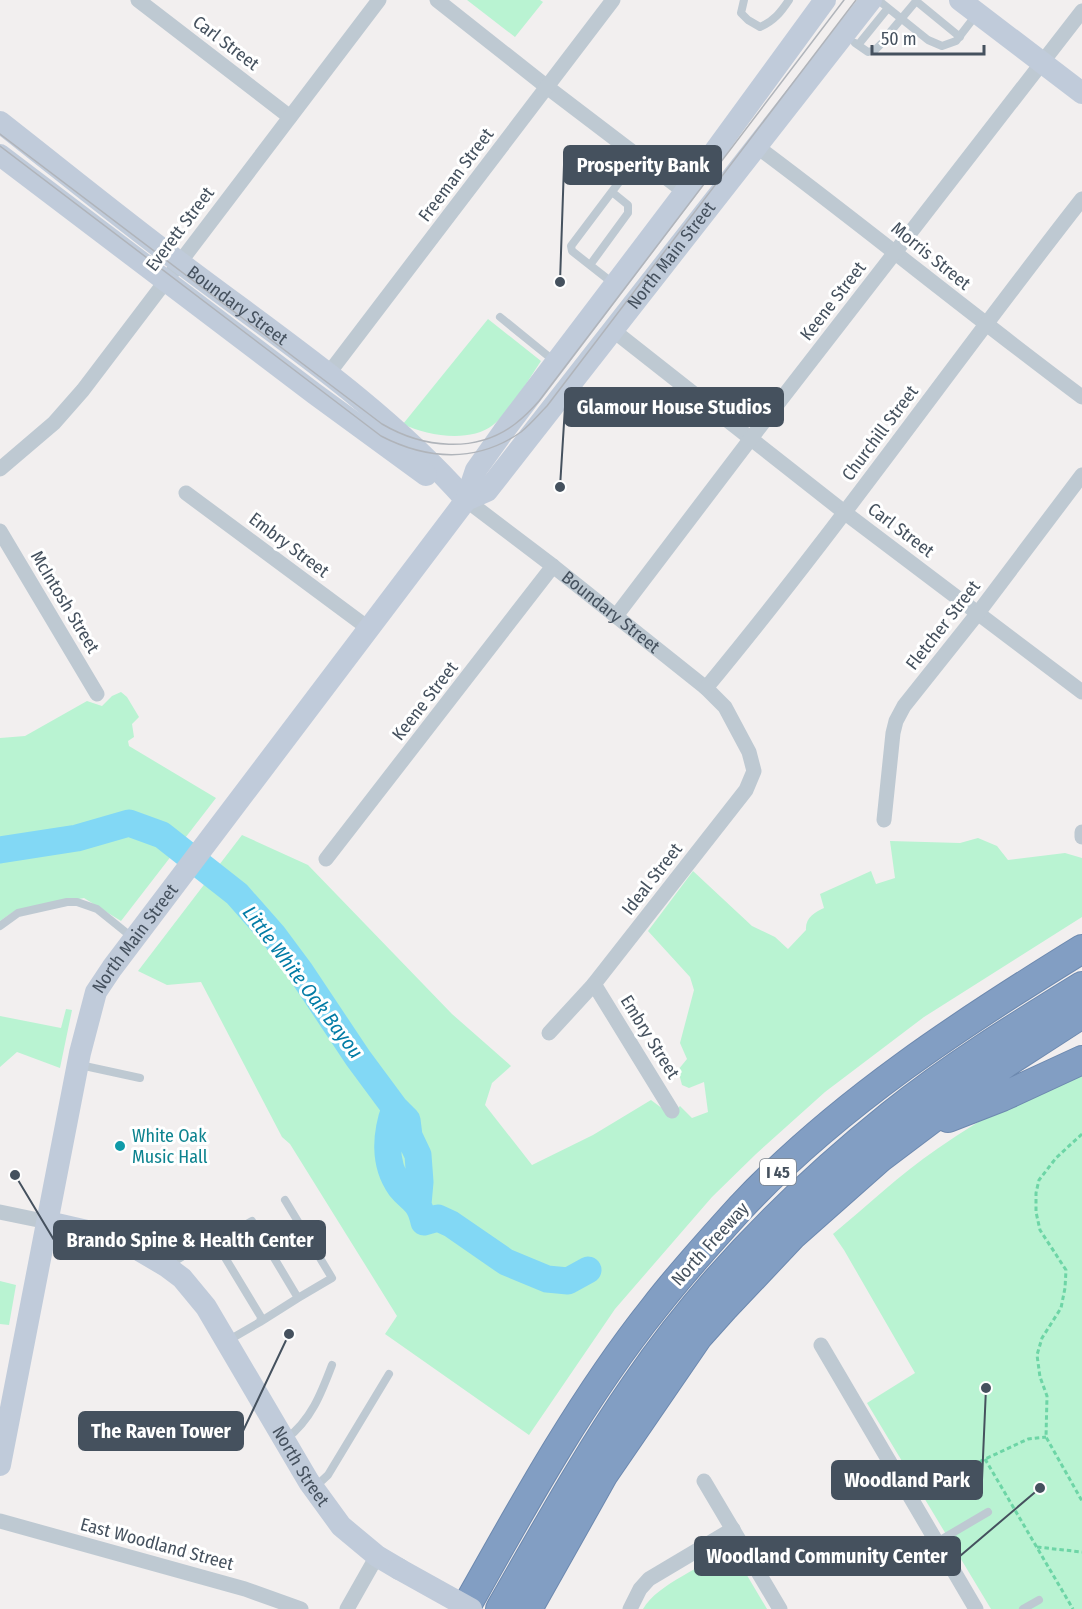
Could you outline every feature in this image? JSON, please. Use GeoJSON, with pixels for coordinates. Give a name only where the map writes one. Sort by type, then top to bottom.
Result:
{"type":"FeatureCollection","features":[{"type":"Feature","properties":{"kind":"highway","name":"North Freeway"},"geometry":{"type":"LineString","coordinates":[[465,1609],[546,1469],[614,1363],[659,1301],[742,1206],[815,1137],[876,1087],[955,1030],[1082,949]]}},
{"type":"Feature","properties":{"kind":"highway","name":"North Freeway"},"geometry":{"type":"LineString","coordinates":[[501,1609],[570,1485],[636,1382],[731,1265],[821,1174],[893,1114],[963,1062],[1082,986]]}},
{"type":"Feature","properties":{"kind":"highway"},"geometry":{"type":"LineString","coordinates":[[528,1609],[604,1474],[698,1337],[793,1235],[829,1202],[915,1130],[1006,1063],[1082,1014]]}},
{"type":"Feature","properties":{"kind":"highway"},"geometry":{"type":"LineString","coordinates":[[915,1130],[1002,1097],[1082,1060]]}},
{"type":"Feature","properties":{"kind":"main road","name":"North Main Street"},"geometry":{"type":"LineString","coordinates":[[0,1465],[6,1397],[48,1222],[78,1065],[96,992],[466,500],[476,470],[685,192],[825,0]]}},
{"type":"Feature","properties":{"kind":"main road","name":"North Main Street"},"geometry":{"type":"LineString","coordinates":[[466,500],[487,491],[756,146],[851,40],[880,4]]}},
{"type":"Feature","properties":{"kind":"main road"},"geometry":{"type":"LineString","coordinates":[[969,7],[1082,93]]}},
{"type":"Feature","properties":{"kind":"main road","name":"Boundary Street"},"geometry":{"type":"LineString","coordinates":[[0,122],[368,405],[439,469],[466,500]]}},
{"type":"Feature","properties":{"kind":"main road","name":"Boundary Street"},"geometry":{"type":"LineString","coordinates":[[0,155],[324,401],[430,478],[466,500]]}},
{"type":"Feature","properties":{"kind":"main road","name":"North Street"},"geometry":{"type":"LineString","coordinates":[[48,1222],[127,1243],[166,1266],[195,1291],[228,1341],[314,1488],[341,1526],[377,1556],[471,1609]]}},
{"type":"Feature","properties":{"kind":"street","name":"Carl Street"},"geometry":{"type":"LineString","coordinates":[[138,0],[290,117]]}},
{"type":"Feature","properties":{"kind":"street","name":"Everett Street"},"geometry":{"type":"LineString","coordinates":[[0,470],[54,423],[76,399],[379,0]]}},
{"type":"Feature","properties":{"kind":"street"},"geometry":{"type":"LineString","coordinates":[[437,0],[685,192]]}},
{"type":"Feature","properties":{"kind":"street","name":"Freeman Street"},"geometry":{"type":"LineString","coordinates":[[329,374],[613,0]]}},
{"type":"Feature","properties":{"kind":"street","name":"Keene Street"},"geometry":{"type":"LineString","coordinates":[[616,616],[1082,11]]}},
{"type":"Feature","properties":{"kind":"street","name":"Morris Street"},"geometry":{"type":"LineString","coordinates":[[756,146],[1082,397]]}},
{"type":"Feature","properties":{"kind":"street","name":"Churchill Street"},"geometry":{"type":"LineString","coordinates":[[706,688],[844,512],[1082,199]]}},
{"type":"Feature","properties":{"kind":"street","name":"Carl Street"},"geometry":{"type":"LineString","coordinates":[[614,331],[752,437],[844,512],[1082,692]]}},
{"type":"Feature","properties":{"kind":"street","name":"Fletcher Street"},"geometry":{"type":"LineString","coordinates":[[884,820],[896,721],[904,706],[1082,476]]}},
{"type":"Feature","properties":{"kind":"street","name":"Embry Street"},"geometry":{"type":"LineString","coordinates":[[186,494],[368,628]]}},
{"type":"Feature","properties":{"kind":"street","name":"Boundary Street"},"geometry":{"type":"LineString","coordinates":[[466,500],[706,688],[724,707],[741,738]]}},
{"type":"Feature","properties":{"kind":"street","name":"McIntosh Street"},"geometry":{"type":"LineString","coordinates":[[0,531],[97,693]]}},
{"type":"Feature","properties":{"kind":"street","name":"Keene Street"},"geometry":{"type":"LineString","coordinates":[[326,859],[553,566]]}},
{"type":"Feature","properties":{"kind":"street","name":"Ideal Street"},"geometry":{"type":"LineString","coordinates":[[549,1033],[594,984],[750,785],[754,771],[752,761],[741,738]]}},
{"type":"Feature","properties":{"kind":"street"},"geometry":{"type":"LineString","coordinates":[[1082,832],[1082,837]]}},
{"type":"Feature","properties":{"kind":"street","name":"Embry Street"},"geometry":{"type":"LineString","coordinates":[[594,984],[672,1112]]}},
{"type":"Feature","properties":{"kind":"street"},"geometry":{"type":"LineString","coordinates":[[0,1212],[48,1222]]}},
{"type":"Feature","properties":{"kind":"street"},"geometry":{"type":"LineString","coordinates":[[821,1345],[976,1609]]}},
{"type":"Feature","properties":{"kind":"street"},"geometry":{"type":"LineString","coordinates":[[704,1481],[780,1609]]}},
{"type":"Feature","properties":{"kind":"street","name":"East Woodland Street"},"geometry":{"type":"LineString","coordinates":[[0,1521],[245,1589],[301,1609]]}},
{"type":"Feature","properties":{"kind":"street"},"geometry":{"type":"LineString","coordinates":[[630,1609],[640,1589],[649,1579],[733,1529]]}},
{"type":"Feature","properties":{"kind":"street"},"geometry":{"type":"LineString","coordinates":[[347,1609],[377,1556]]}},
{"type":"Feature","properties":{"kind":"lane"},"geometry":{"type":"LineString","coordinates":[[744,0],[741,14],[760,27],[779,15],[789,0]]}},
{"type":"Feature","properties":{"kind":"lane"},"geometry":{"type":"LineString","coordinates":[[878,0],[880,4],[938,45],[951,44],[960,37],[969,7]]}},
{"type":"Feature","properties":{"kind":"lane"},"geometry":{"type":"LineString","coordinates":[[891,31],[916,1],[960,37]]}},
{"type":"Feature","properties":{"kind":"lane"},"geometry":{"type":"LineString","coordinates":[[851,40],[868,52],[875,50],[880,44]]}},
{"type":"Feature","properties":{"kind":"lane"},"geometry":{"type":"LineString","coordinates":[[615,285],[572,251],[571,246],[638,157]]}},
{"type":"Feature","properties":{"kind":"lane"},"geometry":{"type":"LineString","coordinates":[[590,265],[628,213],[628,205],[612,192]]}},
{"type":"Feature","properties":{"kind":"lane"},"geometry":{"type":"LineString","coordinates":[[500,317],[557,363]]}},
{"type":"Feature","properties":{"kind":"lane"},"geometry":{"type":"LineString","coordinates":[[0,926],[18,913],[77,902],[97,909],[134,939]]}},
{"type":"Feature","properties":{"kind":"lane"},"geometry":{"type":"LineString","coordinates":[[78,1065],[140,1078]]}},
{"type":"Feature","properties":{"kind":"lane"},"geometry":{"type":"LineString","coordinates":[[228,1341],[332,1278],[285,1200]]}},
{"type":"Feature","properties":{"kind":"lane"},"geometry":{"type":"LineString","coordinates":[[214,1243],[252,1221],[298,1298]]}},
{"type":"Feature","properties":{"kind":"lane"},"geometry":{"type":"LineString","coordinates":[[166,1266],[210,1240],[218,1246],[261,1317],[260,1322]]}},
{"type":"Feature","properties":{"kind":"lane"},"geometry":{"type":"LineString","coordinates":[[285,1440],[300,1429],[319,1401],[332,1365]]}},
{"type":"Feature","properties":{"kind":"lane"},"geometry":{"type":"LineString","coordinates":[[314,1488],[328,1475],[389,1374]]}},
{"type":"Feature","properties":{"kind":"lane"},"geometry":{"type":"LineString","coordinates":[[937,1542],[988,1512]]}},
{"type":"Feature","properties":{"kind":"lane"},"geometry":{"type":"LineString","coordinates":[[1023,1609],[1039,1600]]}},
{"type":"Feature","properties":{"kind":"path"},"geometry":{"type":"LineString","coordinates":[[1082,1134],[1056,1158],[1039,1180],[1036,1193],[1036,1212],[1040,1230],[1066,1270],[1061,1308],[1042,1338],[1037,1355],[1040,1377],[1047,1396],[1046,1437],[1082,1500]]}},
{"type":"Feature","properties":{"kind":"path"},"geometry":{"type":"LineString","coordinates":[[904,1485],[927,1476],[945,1475],[1028,1438],[1046,1437]]}},
{"type":"Feature","properties":{"kind":"path"},"geometry":{"type":"LineString","coordinates":[[985,1459],[1073,1609]]}},
{"type":"Feature","properties":{"kind":"path"},"geometry":{"type":"LineString","coordinates":[[1037,1547],[1082,1552]]}},
{"type":"Feature","properties":{"kind":"green space"},"geometry":{"type":"Polygon","coordinates":[[[467,0],[540,0],[543,2],[515,37],[467,0]]]}},
{"type":"Feature","properties":{"kind":"green space"},"geometry":{"type":"Polygon","coordinates":[[[488,319],[541,361],[506,412],[484,431],[461,436],[424,432],[403,424],[488,319]]]}},
{"type":"Feature","properties":{"kind":"green space"},"geometry":{"type":"Polygon","coordinates":[[[121,692],[127,697],[139,717],[132,724],[134,737],[128,741],[129,746],[216,798],[121,921],[84,898],[13,912],[0,921],[0,738],[25,736],[87,701],[102,706],[112,696],[121,692]]]}},
{"type":"Feature","properties":{"kind":"green space"},"geometry":{"type":"Polygon","coordinates":[[[242,835],[308,865],[452,1014],[511,1066],[492,1083],[485,1105],[532,1165],[593,1135],[651,1100],[671,1115],[680,1106],[692,1118],[708,1112],[704,1082],[689,1088],[682,1085],[678,1070],[687,1059],[680,1043],[694,990],[690,977],[648,931],[693,871],[752,926],[775,937],[788,949],[806,930],[811,916],[824,908],[820,894],[871,871],[876,884],[895,878],[890,841],[960,843],[978,838],[997,846],[1008,860],[1065,853],[1082,858],[1082,917],[924,1017],[825,1092],[756,1154],[712,1197],[615,1309],[529,1435],[385,1334],[397,1316],[290,1144],[282,1137],[201,982],[167,985],[138,971],[242,835]]]}},
{"type":"Feature","properties":{"kind":"green space"},"geometry":{"type":"Polygon","coordinates":[[[66,1009],[72,1010],[60,1068],[17,1052],[0,1067],[0,1016],[61,1028],[66,1009]]]}},
{"type":"Feature","properties":{"kind":"green space"},"geometry":{"type":"Polygon","coordinates":[[[1082,1069],[1082,1609],[991,1609],[867,1403],[915,1373],[833,1234],[910,1169],[954,1138],[1026,1095],[1082,1069]]]}},
{"type":"Feature","properties":{"kind":"green space"},"geometry":{"type":"Polygon","coordinates":[[[0,1281],[16,1285],[9,1325],[0,1324],[0,1281]]]}},
{"type":"Feature","properties":{"kind":"green space"},"geometry":{"type":"Polygon","coordinates":[[[729,1548],[767,1609],[643,1609],[659,1591],[670,1583],[729,1548]]]}},
{"type":"Feature","properties":{"kind":"waterway","name":"Little White Oak Bayou"},"geometry":{"type":"LineString","coordinates":[[0,850],[77,838],[129,823],[162,835],[237,894],[274,936],[395,1108],[388,1138],[391,1168],[400,1187],[417,1205],[424,1222],[438,1218],[451,1224],[506,1262],[547,1279],[568,1281],[588,1270]]}},
{"type":"Feature","properties":{"kind":"waterway","name":"Little White Oak Bayou"},"geometry":{"type":"LineString","coordinates":[[395,1108],[407,1120],[409,1136],[418,1155],[420,1182],[418,1204]]}},
{"type":"Feature","properties":{"kind":"tram line"},"geometry":{"type":"LineString","coordinates":[[0,134],[382,424],[414,438],[449,444],[466,444],[499,434],[528,413],[539,401],[844,0]]}},
{"type":"Feature","properties":{"kind":"tram line"},"geometry":{"type":"LineString","coordinates":[[0,146],[381,436],[416,450],[452,455],[469,453],[487,449],[521,432],[547,406],[856,0]]}},
{"type":"Feature","properties":{"kind":"place","name":"Prosperity Bank"},"geometry":{"type":"Point","coordinates":[560,282]}},
{"type":"Feature","properties":{"kind":"place","name":"Glamour House Studios"},"geometry":{"type":"Point","coordinates":[560,487]}},
{"type":"Feature","properties":{"kind":"place","name":"White Oak Music Hall"},"geometry":{"type":"Point","coordinates":[120,1146]}},
{"type":"Feature","properties":{"kind":"place","name":"Brando Spine & Health Center"},"geometry":{"type":"Point","coordinates":[15,1175]}},
{"type":"Feature","properties":{"kind":"place","name":"The Raven Tower"},"geometry":{"type":"Point","coordinates":[289,1334]}},
{"type":"Feature","properties":{"kind":"place","name":"Woodland Park"},"geometry":{"type":"Point","coordinates":[986,1388]}},
{"type":"Feature","properties":{"kind":"place","name":"Woodland Community Center"},"geometry":{"type":"Point","coordinates":[1040,1488]}}]}
